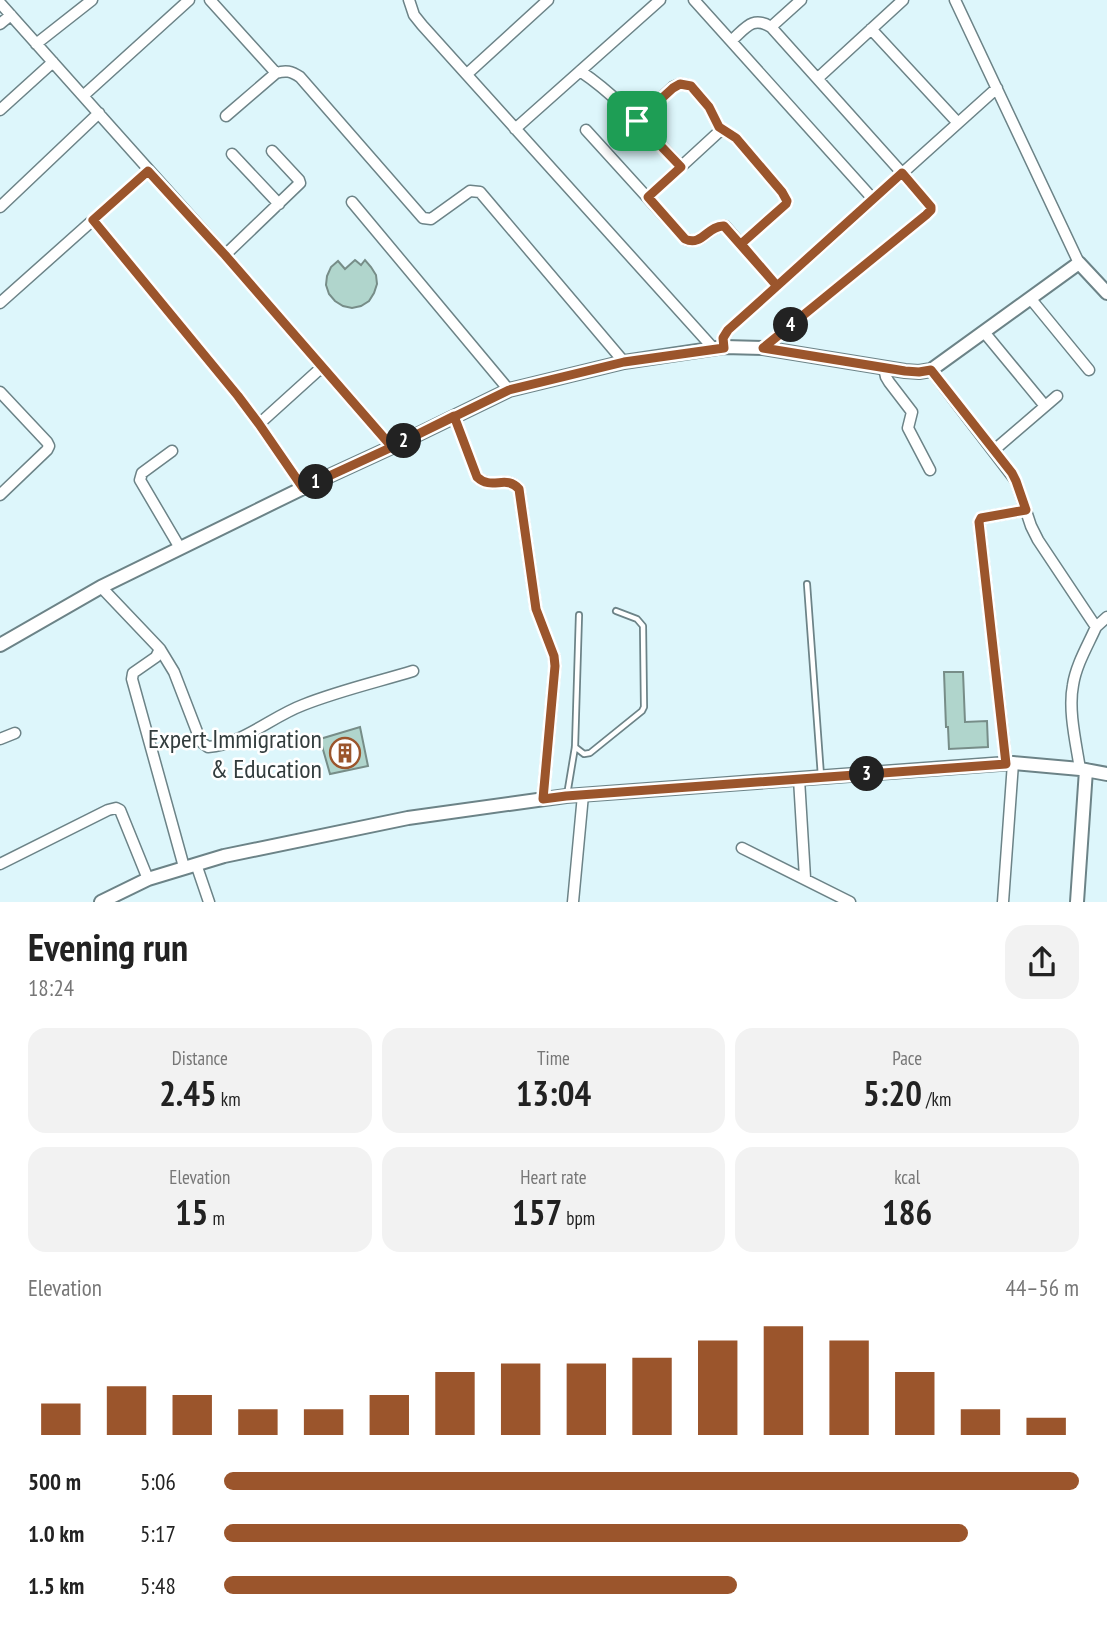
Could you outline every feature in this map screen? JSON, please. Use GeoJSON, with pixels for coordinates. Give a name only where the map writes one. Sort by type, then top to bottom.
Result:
{"type":"FeatureCollection","features":[{"type":"Feature","properties":{"kind":"street"},"geometry":{"type":"LineString","coordinates":[[36,44],[92,0]]}},
{"type":"Feature","properties":{"kind":"street"},"geometry":{"type":"LineString","coordinates":[[83,96],[188,0]]}},
{"type":"Feature","properties":{"kind":"street"},"geometry":{"type":"LineString","coordinates":[[209,0],[276,73]]}},
{"type":"Feature","properties":{"kind":"street"},"geometry":{"type":"LineString","coordinates":[[409,0],[414,15],[515,129],[719,348]]}},
{"type":"Feature","properties":{"kind":"street"},"geometry":{"type":"LineString","coordinates":[[467,75],[548,0]]}},
{"type":"Feature","properties":{"kind":"street"},"geometry":{"type":"LineString","coordinates":[[515,129],[660,0]]}},
{"type":"Feature","properties":{"kind":"street"},"geometry":{"type":"LineString","coordinates":[[694,0],[873,199]]}},
{"type":"Feature","properties":{"kind":"street"},"geometry":{"type":"LineString","coordinates":[[771,27],[801,0]]}},
{"type":"Feature","properties":{"kind":"street"},"geometry":{"type":"LineString","coordinates":[[817,78],[903,0]]}},
{"type":"Feature","properties":{"kind":"street"},"geometry":{"type":"LineString","coordinates":[[956,0],[1079,263],[1107,293]]}},
{"type":"Feature","properties":{"kind":"street"},"geometry":{"type":"LineString","coordinates":[[1,2],[392,447]]}},
{"type":"Feature","properties":{"kind":"street"},"geometry":{"type":"LineString","coordinates":[[0,24],[10,15]]}},
{"type":"Feature","properties":{"kind":"street"},"geometry":{"type":"LineString","coordinates":[[731,41],[756,21],[771,27],[931,207],[930,211],[763,348]]}},
{"type":"Feature","properties":{"kind":"street"},"geometry":{"type":"LineString","coordinates":[[871,29],[958,123]]}},
{"type":"Feature","properties":{"kind":"street"},"geometry":{"type":"LineString","coordinates":[[0,110],[53,62]]}},
{"type":"Feature","properties":{"kind":"street"},"geometry":{"type":"LineString","coordinates":[[226,116],[276,73],[285,70],[300,77],[423,218],[431,219],[471,191],[480,192],[624,362]]}},
{"type":"Feature","properties":{"kind":"street"},"geometry":{"type":"LineString","coordinates":[[580,71],[606,90],[681,167]]}},
{"type":"Feature","properties":{"kind":"street"},"geometry":{"type":"LineString","coordinates":[[637,121],[680,84],[691,86],[703,98],[716,124],[740,143],[787,201],[741,244]]}},
{"type":"Feature","properties":{"kind":"street"},"geometry":{"type":"LineString","coordinates":[[719,348],[728,330],[997,88]]}},
{"type":"Feature","properties":{"kind":"street"},"geometry":{"type":"LineString","coordinates":[[0,207],[99,113]]}},
{"type":"Feature","properties":{"kind":"street"},"geometry":{"type":"LineString","coordinates":[[586,130],[685,239],[695,242],[717,226],[724,226],[777,286]]}},
{"type":"Feature","properties":{"kind":"street"},"geometry":{"type":"LineString","coordinates":[[648,197],[722,130]]}},
{"type":"Feature","properties":{"kind":"street"},"geometry":{"type":"LineString","coordinates":[[225,255],[300,183],[272,151]]}},
{"type":"Feature","properties":{"kind":"street"},"geometry":{"type":"LineString","coordinates":[[232,154],[279,204]]}},
{"type":"Feature","properties":{"kind":"street"},"geometry":{"type":"LineString","coordinates":[[0,303],[148,171]]}},
{"type":"Feature","properties":{"kind":"street"},"geometry":{"type":"LineString","coordinates":[[352,202],[509,390]]}},
{"type":"Feature","properties":{"kind":"street"},"geometry":{"type":"LineString","coordinates":[[93,220],[204,353],[259,424],[303,488]]}},
{"type":"Feature","properties":{"kind":"street"},"geometry":{"type":"LineString","coordinates":[[0,645],[102,587],[509,390],[624,362],[719,348],[763,348],[884,368],[919,372],[931,370],[1079,263]]}},
{"type":"Feature","properties":{"kind":"street"},"geometry":{"type":"LineString","coordinates":[[1030,299],[1089,370]]}},
{"type":"Feature","properties":{"kind":"street"},"geometry":{"type":"LineString","coordinates":[[984,331],[1045,406]]}},
{"type":"Feature","properties":{"kind":"street"},"geometry":{"type":"LineString","coordinates":[[259,424],[322,368]]}},
{"type":"Feature","properties":{"kind":"street"},"geometry":{"type":"LineString","coordinates":[[884,368],[886,377],[912,412],[908,428],[930,470]]}},
{"type":"Feature","properties":{"kind":"street"},"geometry":{"type":"LineString","coordinates":[[931,370],[1016,481],[1038,540],[1096,627]]}},
{"type":"Feature","properties":{"kind":"street"},"geometry":{"type":"LineString","coordinates":[[0,495],[49,446],[1,396]]}},
{"type":"Feature","properties":{"kind":"street"},"geometry":{"type":"LineString","coordinates":[[993,451],[1057,396]]}},
{"type":"Feature","properties":{"kind":"street"},"geometry":{"type":"LineString","coordinates":[[454,416],[477,477],[487,484],[510,482],[519,489],[536,609],[554,656],[555,666],[543,799]]}},
{"type":"Feature","properties":{"kind":"street"},"geometry":{"type":"LineString","coordinates":[[172,451],[142,473],[140,480],[180,548]]}},
{"type":"Feature","properties":{"kind":"street"},"geometry":{"type":"LineString","coordinates":[[1003,901],[1010,763],[979,522],[981,518],[1026,510]]}},
{"type":"Feature","properties":{"kind":"street"},"geometry":{"type":"LineString","coordinates":[[102,587],[160,649],[174,672],[201,742],[208,747],[245,736],[301,706],[413,671]]}},
{"type":"Feature","properties":{"kind":"street"},"geometry":{"type":"LineString","coordinates":[[1077,901],[1083,769],[1073,722],[1073,682],[1096,627],[1107,617]]}},
{"type":"Feature","properties":{"kind":"street"},"geometry":{"type":"LineString","coordinates":[[160,649],[156,657],[133,673],[132,679],[190,865],[209,901]]}},
{"type":"Feature","properties":{"kind":"street"},"geometry":{"type":"LineString","coordinates":[[0,739],[16,733]]}},
{"type":"Feature","properties":{"kind":"street"},"geometry":{"type":"LineString","coordinates":[[100,901],[148,879],[224,856],[408,818],[566,796],[1010,763],[1083,769],[1107,774]]}},
{"type":"Feature","properties":{"kind":"street"},"geometry":{"type":"LineString","coordinates":[[799,779],[805,878]]}},
{"type":"Feature","properties":{"kind":"street"},"geometry":{"type":"LineString","coordinates":[[573,901],[583,795]]}},
{"type":"Feature","properties":{"kind":"street"},"geometry":{"type":"LineString","coordinates":[[0,864],[116,807],[120,810],[148,879]]}},
{"type":"Feature","properties":{"kind":"street"},"geometry":{"type":"LineString","coordinates":[[742,848],[850,901]]}},
{"type":"Feature","properties":{"kind":"lane"},"geometry":{"type":"LineString","coordinates":[[807,584],[821,777]]}},
{"type":"Feature","properties":{"kind":"lane"},"geometry":{"type":"LineString","coordinates":[[575,747],[584,754],[590,753],[644,707],[643,626],[637,619],[616,611]]}},
{"type":"Feature","properties":{"kind":"lane"},"geometry":{"type":"LineString","coordinates":[[566,796],[575,747],[579,615]]}},
{"type":"Feature","properties":{"kind":"building"},"geometry":{"type":"Polygon","coordinates":[[[355,260],[361,265],[365,260],[376,275],[377,284],[369,301],[352,308],[335,301],[326,285],[331,267],[338,261],[345,269],[355,260]]]}},
{"type":"Feature","properties":{"kind":"building"},"geometry":{"type":"Polygon","coordinates":[[[944,672],[963,672],[965,722],[987,721],[988,747],[949,749],[944,672]]]}},
{"type":"Feature","properties":{"kind":"building","name":"Expert Immigration & Education"},"geometry":{"type":"Polygon","coordinates":[[[360,727],[368,766],[330,774],[320,739],[360,727]]]}},
{"type":"Feature","properties":{"kind":"place","name":"Expert Immigration & Education"},"geometry":{"type":"Point","coordinates":[345,753]}},
{"type":"Feature","properties":{"kind":"route"},"geometry":{"type":"LineString","coordinates":[[637,121],[680,84],[691,86],[703,98],[719,127],[736,138],[787,201],[741,244],[777,286],[902,173],[931,207],[926,215],[763,348],[905,371],[931,370],[1012,473],[1026,510],[981,518],[979,522],[1006,764],[543,799],[555,666],[554,656],[536,609],[519,489],[510,482],[487,484],[477,477],[454,416],[392,447],[148,171],[93,220],[238,396],[303,488],[392,447],[454,416],[509,390],[624,362],[724,348],[724,334],[777,286],[724,226],[717,226],[695,242],[690,242],[648,197],[681,167],[637,121]]}}]}
